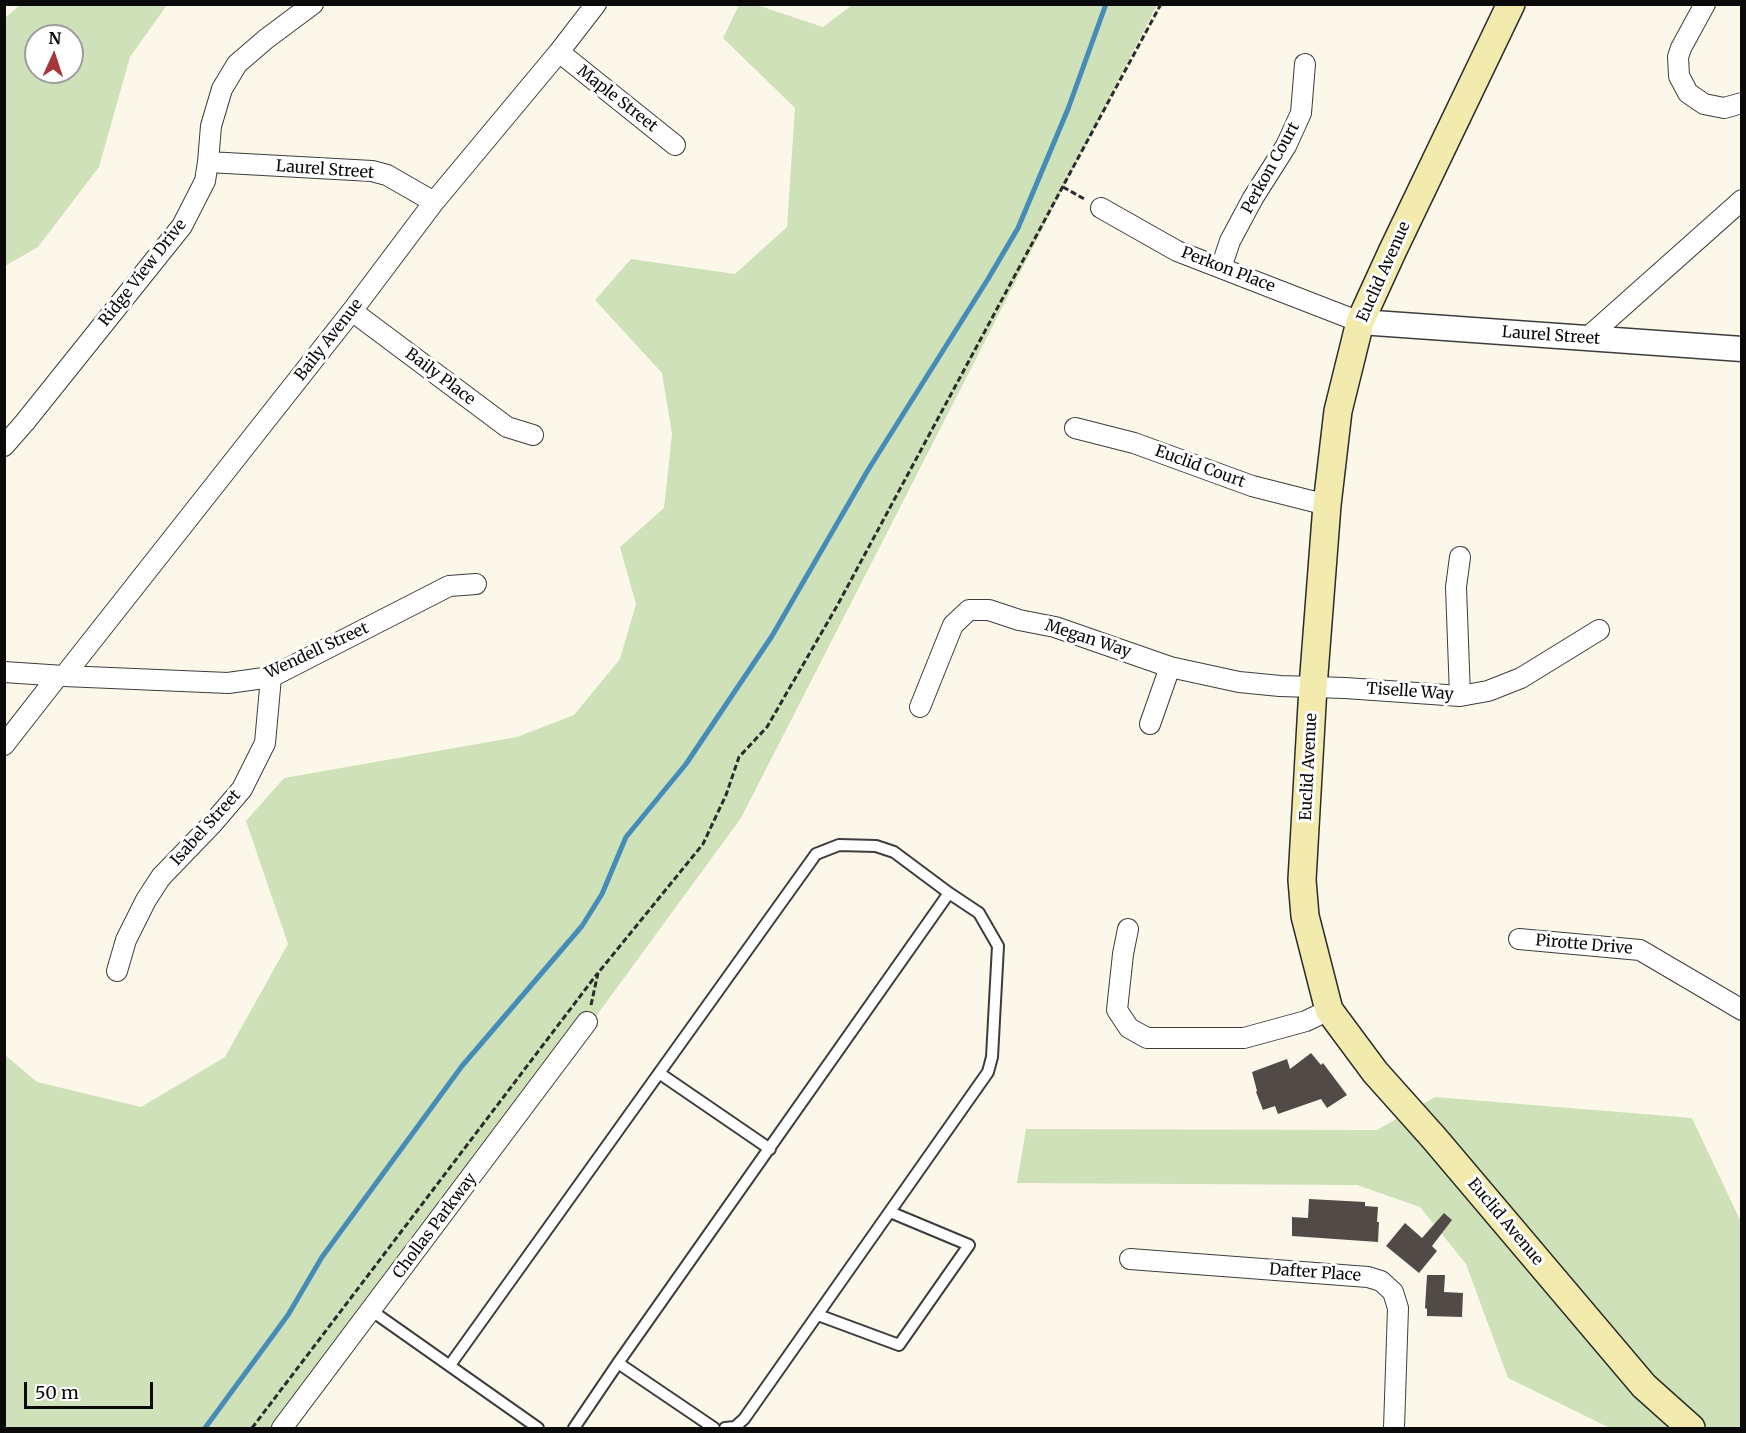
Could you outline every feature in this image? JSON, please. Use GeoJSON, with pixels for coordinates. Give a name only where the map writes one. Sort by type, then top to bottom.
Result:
{"type":"FeatureCollection","features":[{"type":"Feature","properties":{"kind":"main road","name":"Euclid Avenue"},"geometry":{"type":"LineString","coordinates":[[1511,4],[1360,322],[1338,411],[1327,505],[1313,687],[1302,880],[1305,916],[1329,1010],[1376,1072],[1644,1386],[1691,1428]]}},
{"type":"Feature","properties":{"kind":"street","name":"Ridge View Drive"},"geometry":{"type":"LineString","coordinates":[[4,446],[25,423],[182,226],[204,181],[211,126],[222,89],[237,64],[313,4]]}},
{"type":"Feature","properties":{"kind":"street","name":"Baily Avenue"},"geometry":{"type":"LineString","coordinates":[[4,745],[351,311],[434,202],[596,4]]}},
{"type":"Feature","properties":{"kind":"street"},"geometry":{"type":"LineString","coordinates":[[1705,4],[1681,48],[1678,57],[1679,76],[1688,93],[1704,104],[1724,108],[1742,103]]}},
{"type":"Feature","properties":{"kind":"street","name":"Maple Street"},"geometry":{"type":"LineString","coordinates":[[559,52],[675,145]]}},
{"type":"Feature","properties":{"kind":"street","name":"Perkon Court"},"geometry":{"type":"LineString","coordinates":[[1221,268],[1230,241],[1253,198],[1286,146],[1301,112],[1305,64]]}},
{"type":"Feature","properties":{"kind":"street","name":"Laurel Street"},"geometry":{"type":"LineString","coordinates":[[208,162],[372,171],[387,175],[434,202]]}},
{"type":"Feature","properties":{"kind":"street"},"geometry":{"type":"LineString","coordinates":[[1587,338],[1742,200]]}},
{"type":"Feature","properties":{"kind":"street","name":"Perkon Place"},"geometry":{"type":"LineString","coordinates":[[1101,208],[1177,251],[1360,322]]}},
{"type":"Feature","properties":{"kind":"street","name":"Baily Place"},"geometry":{"type":"LineString","coordinates":[[351,311],[507,427],[533,435]]}},
{"type":"Feature","properties":{"kind":"street","name":"Laurel Street"},"geometry":{"type":"LineString","coordinates":[[1360,322],[1742,349]]}},
{"type":"Feature","properties":{"kind":"street","name":"Euclid Court"},"geometry":{"type":"LineString","coordinates":[[1075,428],[1134,443],[1252,486],[1327,505]]}},
{"type":"Feature","properties":{"kind":"street"},"geometry":{"type":"LineString","coordinates":[[1461,557],[1456,587],[1461,696]]}},
{"type":"Feature","properties":{"kind":"street","name":"Wendell Street"},"geometry":{"type":"LineString","coordinates":[[4,672],[228,683],[271,677],[449,586],[476,584]]}},
{"type":"Feature","properties":{"kind":"street","name":"Megan Way"},"geometry":{"type":"LineString","coordinates":[[920,707],[953,625],[969,610],[989,610],[1019,620],[1055,627],[1170,667],[1239,682],[1313,687]]}},
{"type":"Feature","properties":{"kind":"street","name":"Tiselle Way"},"geometry":{"type":"LineString","coordinates":[[1313,687],[1461,696],[1488,691],[1521,678],[1599,630]]}},
{"type":"Feature","properties":{"kind":"street"},"geometry":{"type":"LineString","coordinates":[[1150,724],[1170,667]]}},
{"type":"Feature","properties":{"kind":"street","name":"Isabel Street"},"geometry":{"type":"LineString","coordinates":[[117,971],[126,940],[160,877],[213,823],[242,789],[265,743],[271,677]]}},
{"type":"Feature","properties":{"kind":"street"},"geometry":{"type":"LineString","coordinates":[[1128,929],[1117,1010],[1129,1028],[1147,1038],[1244,1038],[1306,1022],[1329,1010]]}},
{"type":"Feature","properties":{"kind":"street","name":"Pirotte Drive"},"geometry":{"type":"LineString","coordinates":[[1519,939],[1640,950],[1742,1010]]}},
{"type":"Feature","properties":{"kind":"street","name":"Chollas Parkway"},"geometry":{"type":"LineString","coordinates":[[282,1428],[587,1022]]}},
{"type":"Feature","properties":{"kind":"street","name":"Dafter Place"},"geometry":{"type":"LineString","coordinates":[[1130,1259],[1368,1276],[1381,1281],[1393,1292],[1398,1308],[1394,1428]]}},
{"type":"Feature","properties":{"kind":"lane"},"geometry":{"type":"LineString","coordinates":[[450,1365],[816,854],[839,845],[876,846],[894,852],[979,913],[998,946],[992,1057],[988,1072],[744,1419],[735,1427],[724,1428]]}},
{"type":"Feature","properties":{"kind":"lane"},"geometry":{"type":"LineString","coordinates":[[574,1428],[949,893]]}},
{"type":"Feature","properties":{"kind":"lane"},"geometry":{"type":"LineString","coordinates":[[659,1072],[770,1149]]}},
{"type":"Feature","properties":{"kind":"lane"},"geometry":{"type":"LineString","coordinates":[[818,1316],[899,1345],[969,1245],[890,1212]]}},
{"type":"Feature","properties":{"kind":"lane"},"geometry":{"type":"LineString","coordinates":[[372,1311],[538,1428]]}},
{"type":"Feature","properties":{"kind":"lane"},"geometry":{"type":"LineString","coordinates":[[618,1363],[714,1428]]}},
{"type":"Feature","properties":{"kind":"path"},"geometry":{"type":"LineString","coordinates":[[252,1428],[598,973],[703,844],[726,795],[739,758],[767,727],[837,606],[1161,4]]}},
{"type":"Feature","properties":{"kind":"path"},"geometry":{"type":"LineString","coordinates":[[1064,187],[1101,208]]}},
{"type":"Feature","properties":{"kind":"path"},"geometry":{"type":"LineString","coordinates":[[587,1022],[598,973]]}},
{"type":"Feature","properties":{"kind":"green space"},"geometry":{"type":"Polygon","coordinates":[[[20,5],[167,5],[130,57],[99,167],[38,247],[5,266],[5,18],[20,5]]]}},
{"type":"Feature","properties":{"kind":"green space"},"geometry":{"type":"Polygon","coordinates":[[[739,5],[757,5],[823,27],[852,5],[1157,5],[741,818],[295,1428],[5,1428],[4,1054],[37,1082],[141,1107],[225,1057],[288,944],[246,821],[284,778],[517,737],[574,715],[620,659],[636,604],[620,547],[664,508],[672,434],[662,373],[595,300],[631,259],[735,274],[787,227],[795,108],[723,38],[739,5]]]}},
{"type":"Feature","properties":{"kind":"green space"},"geometry":{"type":"Polygon","coordinates":[[[1435,1097],[1692,1118],[1741,1222],[1741,1428],[1610,1428],[1508,1378],[1466,1264],[1420,1207],[1357,1185],[1017,1183],[1026,1129],[1377,1130],[1435,1097]]]}},
{"type":"Feature","properties":{"kind":"building"},"geometry":{"type":"Polygon","coordinates":[[[1311,1053],[1321,1065],[1323,1063],[1347,1095],[1327,1108],[1321,1099],[1278,1114],[1275,1106],[1263,1110],[1252,1072],[1287,1059],[1290,1069],[1311,1053]]]}},
{"type":"Feature","properties":{"kind":"building"},"geometry":{"type":"Polygon","coordinates":[[[1309,1199],[1365,1202],[1365,1206],[1378,1207],[1378,1242],[1292,1236],[1292,1217],[1308,1218],[1309,1199]]]}},
{"type":"Feature","properties":{"kind":"building"},"geometry":{"type":"Polygon","coordinates":[[[1444,1213],[1452,1220],[1432,1246],[1437,1251],[1419,1273],[1386,1246],[1405,1223],[1422,1238],[1444,1213]]]}},
{"type":"Feature","properties":{"kind":"building"},"geometry":{"type":"Polygon","coordinates":[[[1427,1275],[1445,1275],[1444,1292],[1463,1293],[1462,1317],[1427,1316],[1425,1308],[1427,1275]]]}},
{"type":"Feature","properties":{"kind":"waterway"},"geometry":{"type":"LineString","coordinates":[[205,1428],[288,1315],[322,1257],[462,1066],[582,926],[602,894],[626,837],[686,764],[772,636],[868,470],[1018,228],[1068,109],[1106,4]]}}]}
